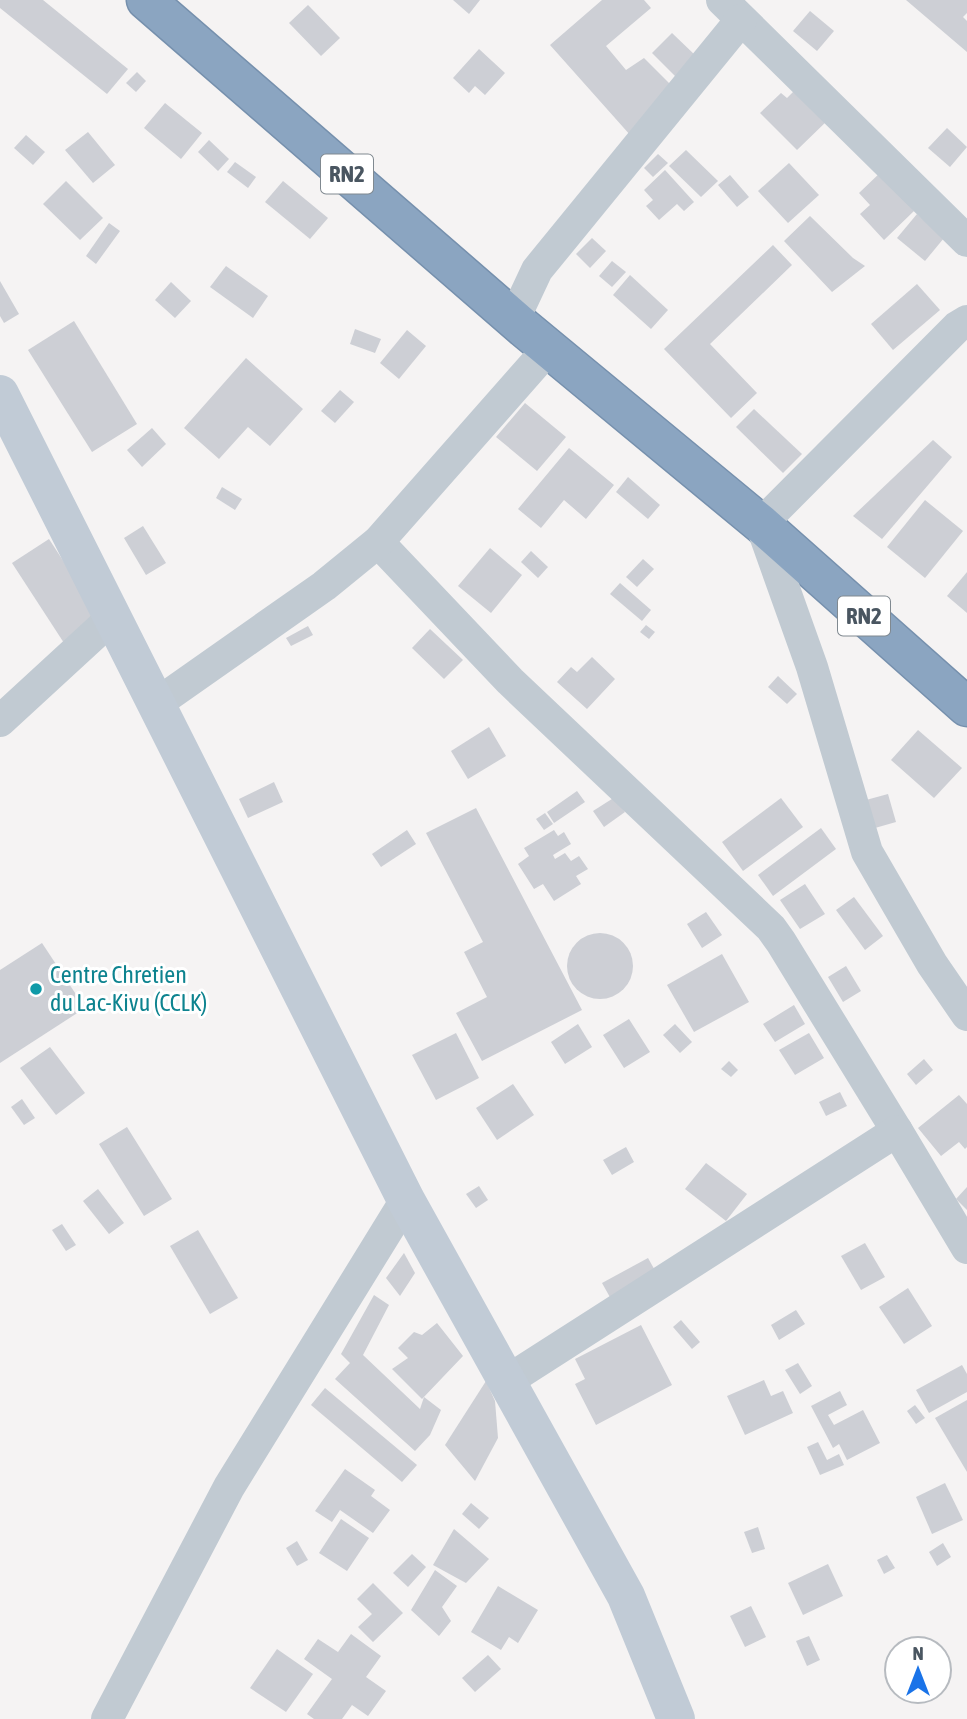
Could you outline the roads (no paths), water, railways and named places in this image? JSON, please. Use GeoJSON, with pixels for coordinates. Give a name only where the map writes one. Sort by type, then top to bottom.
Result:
{"type":"FeatureCollection","features":[{"type":"Feature","properties":{"kind":"highway","name":"RN2"},"geometry":{"type":"LineString","coordinates":[[146,0],[514,319],[761,524],[967,707]]}},
{"type":"Feature","properties":{"kind":"street"},"geometry":{"type":"LineString","coordinates":[[514,319],[537,270],[731,10],[967,240]]}},
{"type":"Feature","properties":{"kind":"street"},"geometry":{"type":"LineString","coordinates":[[967,321],[957,327],[761,524],[812,667],[867,852],[932,964],[967,1015]]}},
{"type":"Feature","properties":{"kind":"street"},"geometry":{"type":"LineString","coordinates":[[156,704],[324,586],[378,542],[549,348]]}},
{"type":"Feature","properties":{"kind":"street"},"geometry":{"type":"LineString","coordinates":[[0,394],[406,1200],[626,1596],[676,1719]]}},
{"type":"Feature","properties":{"kind":"street"},"geometry":{"type":"LineString","coordinates":[[378,542],[510,681],[771,929],[967,1248]]}},
{"type":"Feature","properties":{"kind":"street"},"geometry":{"type":"LineString","coordinates":[[0,721],[113,618]]}},
{"type":"Feature","properties":{"kind":"street"},"geometry":{"type":"LineString","coordinates":[[507,1381],[897,1131]]}},
{"type":"Feature","properties":{"kind":"street"},"geometry":{"type":"LineString","coordinates":[[107,1719],[229,1488],[406,1200]]}},
{"type":"Feature","properties":{"kind":"place","name":"Centre Chretien du Lac-Kivu (CCLK)"},"geometry":{"type":"Point","coordinates":[36,989]}}]}
